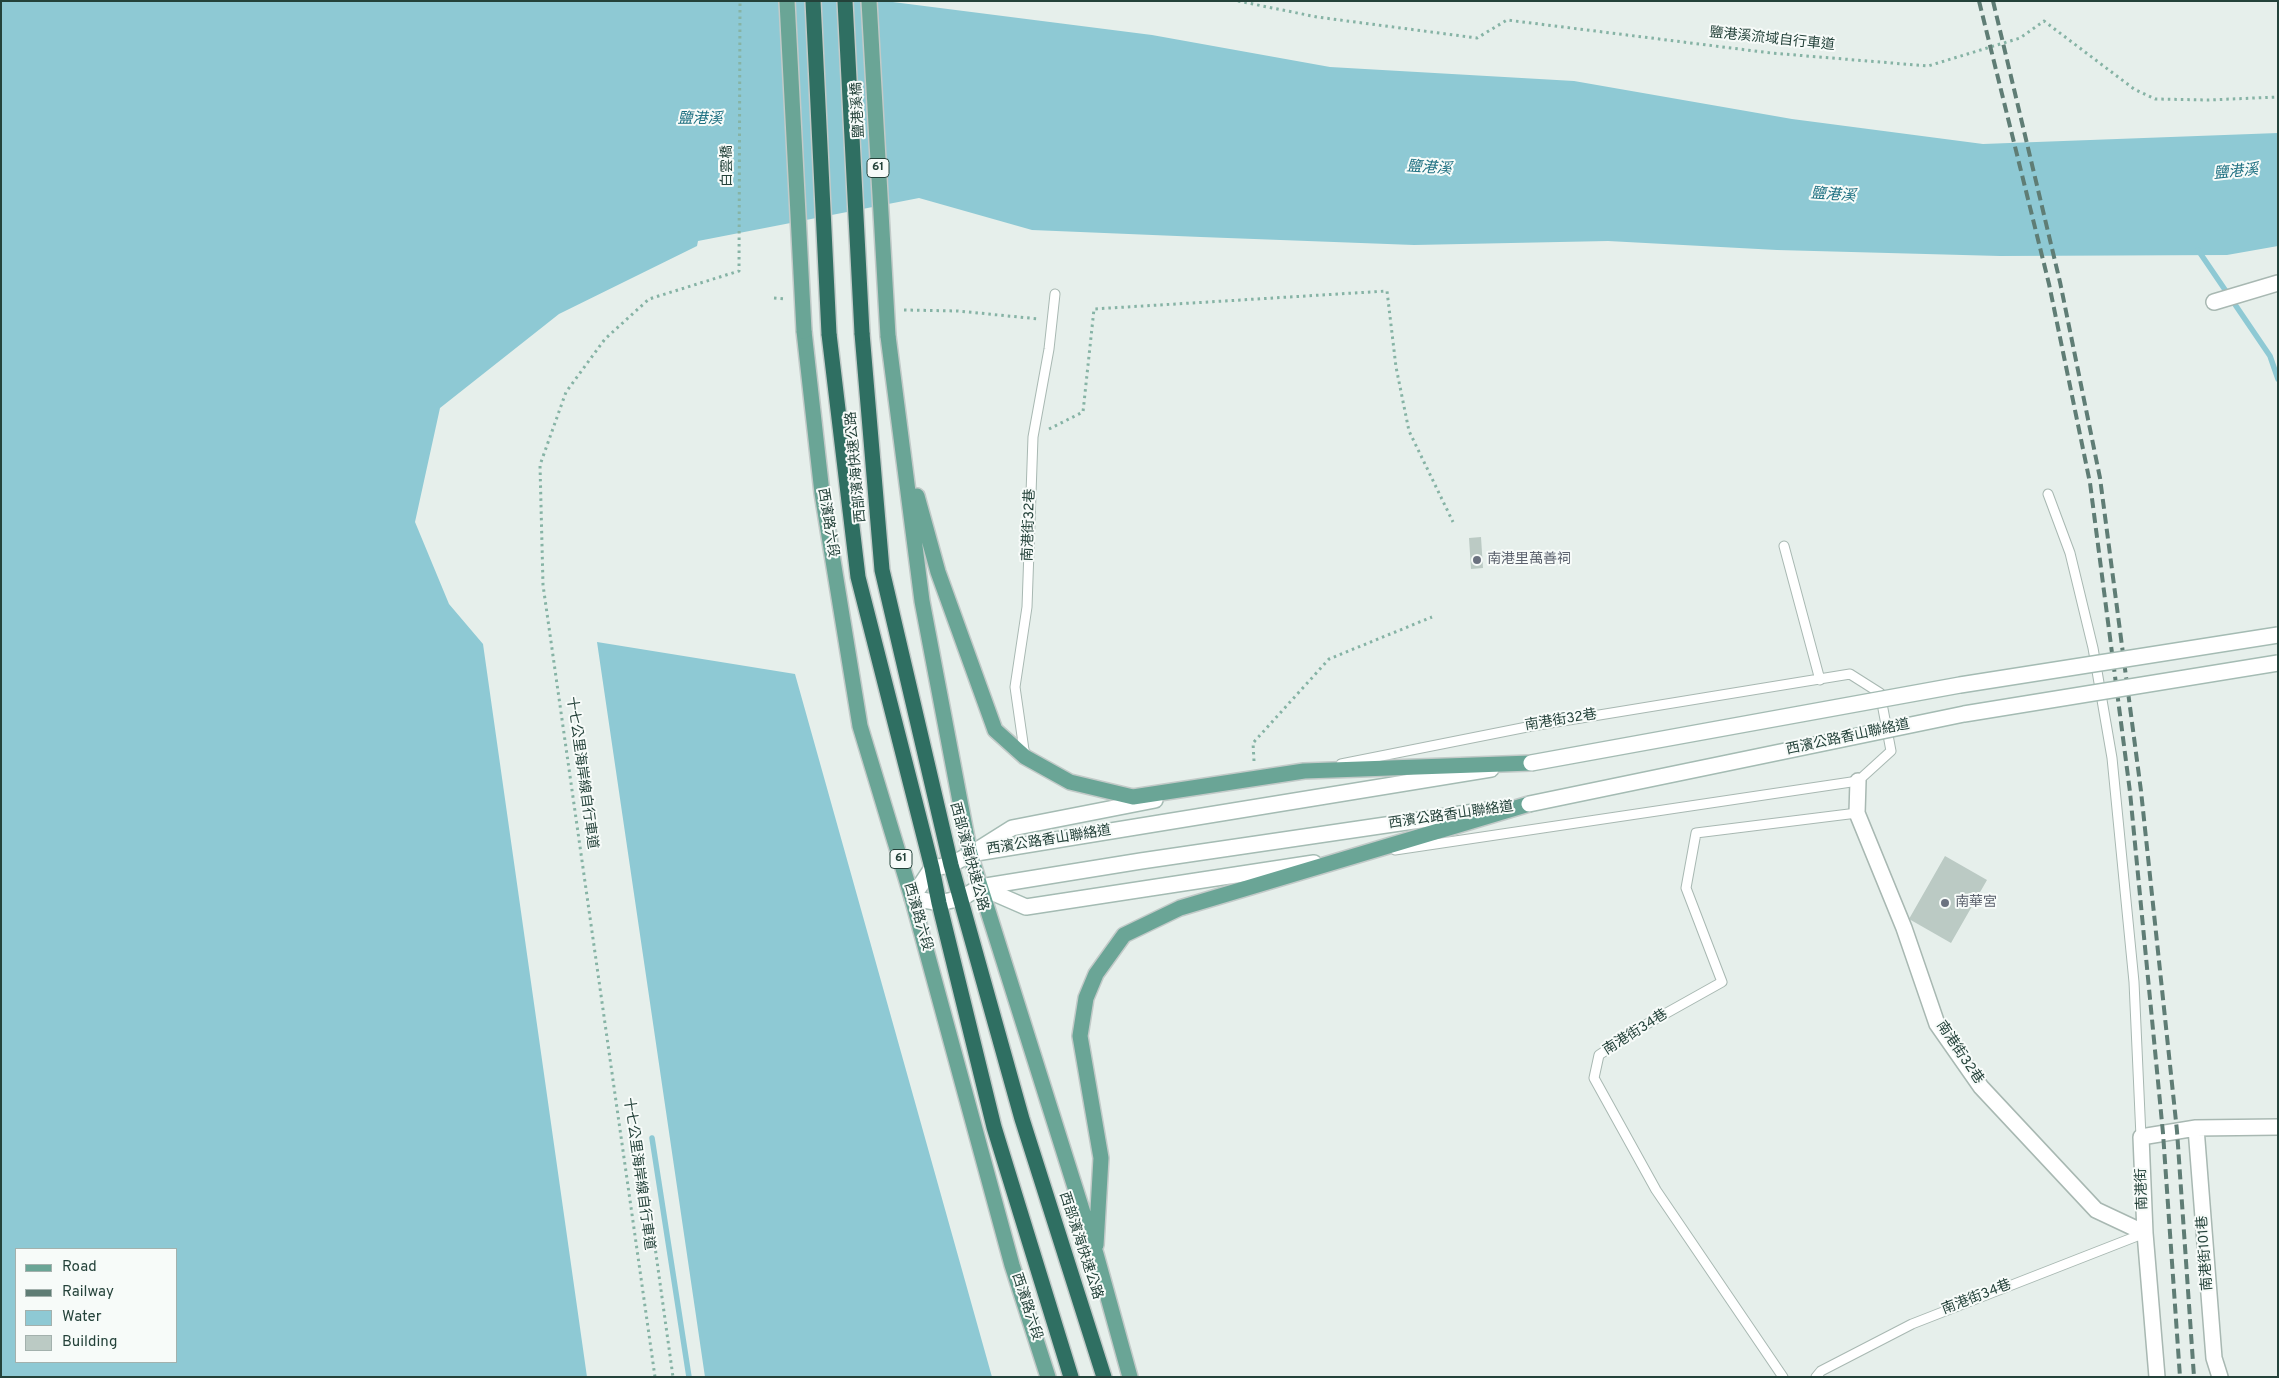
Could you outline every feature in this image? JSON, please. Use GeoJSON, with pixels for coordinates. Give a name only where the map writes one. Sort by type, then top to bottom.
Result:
{"type":"FeatureCollection","features":[{"type":"Feature","properties":{"kind":"highway","name":"西部濱海快速公路"},"geometry":{"type":"LineString","coordinates":[[813,1],[829,334],[858,577],[932,868],[994,1127],[1071,1377]]}},
{"type":"Feature","properties":{"kind":"highway","name":"鹽港溪橋"},"geometry":{"type":"LineString","coordinates":[[845,1],[862,333]]}},
{"type":"Feature","properties":{"kind":"highway","name":"西部濱海快速公路"},"geometry":{"type":"LineString","coordinates":[[862,333],[882,570],[951,864],[1022,1118],[1104,1377]]}},
{"type":"Feature","properties":{"kind":"main road","name":"西濱路六段"},"geometry":{"type":"LineString","coordinates":[[786,1],[804,331],[822,493],[860,726],[912,898],[1012,1265],[1048,1377]]}},
{"type":"Feature","properties":{"kind":"main road","name":"鹽港溪橋"},"geometry":{"type":"LineString","coordinates":[[869,1],[888,336],[903,444]]}},
{"type":"Feature","properties":{"kind":"main road"},"geometry":{"type":"LineString","coordinates":[[903,444],[938,572],[995,730],[1025,757],[1070,782],[1133,796],[1304,771],[1531,763]]}},
{"type":"Feature","properties":{"kind":"main road","name":"61"},"geometry":{"type":"LineString","coordinates":[[903,444],[922,601],[970,854],[1096,1254],[1130,1377]]}},
{"type":"Feature","properties":{"kind":"main road"},"geometry":{"type":"LineString","coordinates":[[1096,1254],[1101,1158],[1080,1036],[1086,998],[1096,974],[1124,935],[1180,908],[1360,856],[1529,804]]}},
{"type":"Feature","properties":{"kind":"street"},"geometry":{"type":"LineString","coordinates":[[2217,301],[2278,283]]}},
{"type":"Feature","properties":{"kind":"street","name":"西濱公路香山聯絡道"},"geometry":{"type":"LineString","coordinates":[[932,868],[951,864],[970,854],[1531,763],[1960,685],[2278,635]]}},
{"type":"Feature","properties":{"kind":"street","name":"西濱公路香山聯絡道"},"geometry":{"type":"LineString","coordinates":[[912,898],[939,902],[962,898],[980,887],[1150,859],[1529,804],[1964,714],[2278,663]]}},
{"type":"Feature","properties":{"kind":"street"},"geometry":{"type":"LineString","coordinates":[[970,854],[1012,828],[1304,771]]}},
{"type":"Feature","properties":{"kind":"street","name":"南港街32巷"},"geometry":{"type":"LineString","coordinates":[[1858,781],[1857,812],[1901,920],[1937,1024],[1981,1087],[2096,1210],[2145,1233]]}},
{"type":"Feature","properties":{"kind":"street"},"geometry":{"type":"LineString","coordinates":[[980,887],[1026,907],[1360,856]]}},
{"type":"Feature","properties":{"kind":"street"},"geometry":{"type":"LineString","coordinates":[[912,898],[932,868]]}},
{"type":"Feature","properties":{"kind":"street"},"geometry":{"type":"LineString","coordinates":[[2141,1137],[2196,1128],[2278,1127]]}},
{"type":"Feature","properties":{"kind":"street","name":"南港街101巷"},"geometry":{"type":"LineString","coordinates":[[2196,1128],[2214,1358],[2220,1377]]}},
{"type":"Feature","properties":{"kind":"street","name":"南港街"},"geometry":{"type":"LineString","coordinates":[[2141,1137],[2145,1233],[2157,1377]]}},
{"type":"Feature","properties":{"kind":"lane","name":"南港街32巷"},"geometry":{"type":"LineString","coordinates":[[1025,757],[1015,687],[1027,607],[1033,437],[1050,349],[1055,294]]}},
{"type":"Feature","properties":{"kind":"lane"},"geometry":{"type":"LineString","coordinates":[[2048,494],[2072,562],[2093,648],[2112,758],[2134,982],[2141,1137]]}},
{"type":"Feature","properties":{"kind":"lane"},"geometry":{"type":"LineString","coordinates":[[1784,546],[1820,680]]}},
{"type":"Feature","properties":{"kind":"lane","name":"南港街32巷"},"geometry":{"type":"LineString","coordinates":[[1304,771],[1532,726],[1850,674],[1880,694],[1891,751],[1858,781]]}},
{"type":"Feature","properties":{"kind":"lane"},"geometry":{"type":"LineString","coordinates":[[1360,856],[1468,838],[1858,781]]}},
{"type":"Feature","properties":{"kind":"lane","name":"南港街34巷"},"geometry":{"type":"LineString","coordinates":[[1783,1377],[1656,1190],[1594,1078],[1599,1055],[1638,1029],[1722,982],[1686,888],[1696,833],[1857,812]]}},
{"type":"Feature","properties":{"kind":"lane","name":"南港街34巷"},"geometry":{"type":"LineString","coordinates":[[1816,1377],[1821,1371],[1912,1324],[2145,1233]]}},
{"type":"Feature","properties":{"kind":"path","name":"白雲橋"},"geometry":{"type":"LineString","coordinates":[[739,271],[740,1]]}},
{"type":"Feature","properties":{"kind":"path","name":"鹽港溪流域自行車道"},"geometry":{"type":"LineString","coordinates":[[1238,1],[1317,16],[1476,38],[1507,20],[1770,53],[1928,66],[2020,38],[2044,21],[2134,89],[2156,99],[2208,100],[2278,97]]}},
{"type":"Feature","properties":{"kind":"path","name":"十七公里海岸線自行車道"},"geometry":{"type":"LineString","coordinates":[[655,1377],[543,585],[540,464],[566,392],[605,339],[649,299],[739,271]]}},
{"type":"Feature","properties":{"kind":"path"},"geometry":{"type":"LineString","coordinates":[[1033,437],[1083,412],[1094,310],[1387,290],[1396,367],[1409,431],[1453,522]]}},
{"type":"Feature","properties":{"kind":"path"},"geometry":{"type":"LineString","coordinates":[[774,298],[794,300]]}},
{"type":"Feature","properties":{"kind":"path"},"geometry":{"type":"LineString","coordinates":[[903,310],[958,311],[1052,320]]}},
{"type":"Feature","properties":{"kind":"path"},"geometry":{"type":"LineString","coordinates":[[1254,777],[1253,743],[1329,659],[1432,617]]}},
{"type":"Feature","properties":{"kind":"path"},"geometry":{"type":"LineString","coordinates":[[652,1225],[673,1377]]}},
{"type":"Feature","properties":{"kind":"water","name":"鹽港溪"},"geometry":{"type":"Polygon","coordinates":[[[1,1],[885,1],[1152,35],[1330,67],[1574,81],[1792,119],[1983,144],[2278,133],[2278,246],[2227,255],[2000,256],[1777,250],[1608,241],[1414,245],[1032,230],[919,198],[698,241],[697,246],[559,314],[440,408],[415,522],[449,604],[483,644],[587,1377],[1,1377],[1,1]]]}},
{"type":"Feature","properties":{"kind":"water"},"geometry":{"type":"Polygon","coordinates":[[[597,642],[795,674],[992,1377],[705,1377],[597,642]]]}},
{"type":"Feature","properties":{"kind":"building","name":"南港里萬善祠"},"geometry":{"type":"Polygon","coordinates":[[[1481,537],[1483,568],[1471,569],[1469,538],[1481,537]]]}},
{"type":"Feature","properties":{"kind":"building","name":"南華宮"},"geometry":{"type":"Polygon","coordinates":[[[1945,856],[1987,880],[1951,943],[1909,919],[1945,856]]]}},
{"type":"Feature","properties":{"kind":"waterway"},"geometry":{"type":"LineString","coordinates":[[2198,250],[2270,356],[2278,379]]}},
{"type":"Feature","properties":{"kind":"waterway"},"geometry":{"type":"LineString","coordinates":[[652,1138],[689,1377]]}},
{"type":"Feature","properties":{"kind":"railway"},"geometry":{"type":"LineString","coordinates":[[1979,1],[2049,284],[2090,483],[2130,792],[2163,1133],[2180,1377]]}},
{"type":"Feature","properties":{"kind":"railway"},"geometry":{"type":"LineString","coordinates":[[1993,1],[2060,282],[2100,478],[2141,791],[2177,1131],[2194,1377]]}},
{"type":"Feature","properties":{"kind":"place","name":"南港里萬善祠"},"geometry":{"type":"Point","coordinates":[1477,560]}},
{"type":"Feature","properties":{"kind":"place","name":"南華宮"},"geometry":{"type":"Point","coordinates":[1945,903]}}]}
